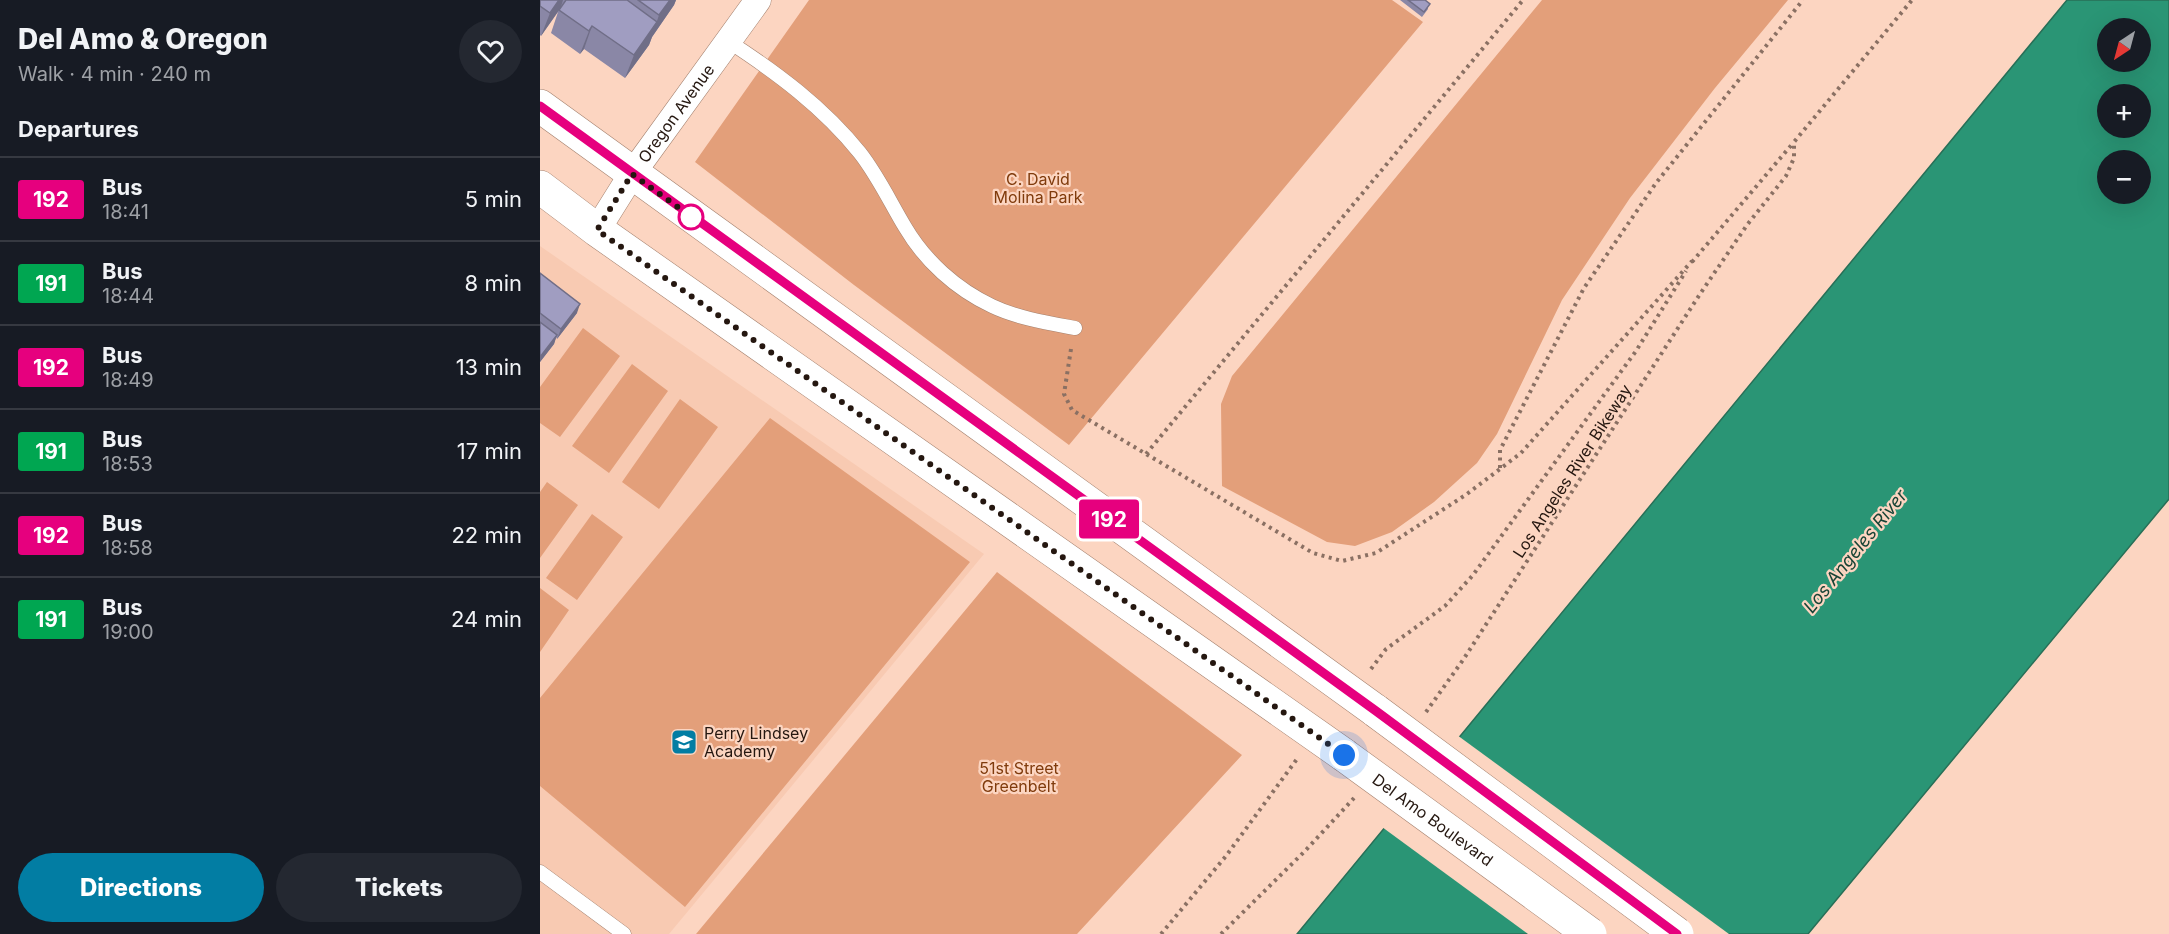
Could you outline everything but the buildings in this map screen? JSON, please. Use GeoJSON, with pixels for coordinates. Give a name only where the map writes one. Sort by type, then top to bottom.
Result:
{"type":"FeatureCollection","features":[{"type":"Feature","properties":{"kind":"main road"},"geometry":{"type":"LineString","coordinates":[[540,106],[1364,703],[1677,934]]}},
{"type":"Feature","properties":{"kind":"main road","name":"Del Amo Boulevard"},"geometry":{"type":"LineString","coordinates":[[540,187],[597,230],[1316,735],[1590,934]]}},
{"type":"Feature","properties":{"kind":"street","name":"Oregon Avenue"},"geometry":{"type":"LineString","coordinates":[[597,230],[632,174],[758,0]]}},
{"type":"Feature","properties":{"kind":"lane"},"geometry":{"type":"LineString","coordinates":[[728,41],[791,84],[828,118],[860,154],[885,189],[906,229],[929,261],[958,285],[992,306],[1036,320],[1075,328]]}},
{"type":"Feature","properties":{"kind":"lane"},"geometry":{"type":"LineString","coordinates":[[540,872],[624,934]]}},
{"type":"Feature","properties":{"kind":"path"},"geometry":{"type":"LineString","coordinates":[[1146,454],[1523,0]]}},
{"type":"Feature","properties":{"kind":"path"},"geometry":{"type":"LineString","coordinates":[[1500,469],[1500,450],[1584,288],[1656,183],[1803,0]]}},
{"type":"Feature","properties":{"kind":"path","name":"Los Angeles River Bikeway"},"geometry":{"type":"LineString","coordinates":[[1422,717],[1463,660],[1700,294],[1747,225],[1786,176],[1794,158],[1794,142],[1912,0]]}},
{"type":"Feature","properties":{"kind":"path"},"geometry":{"type":"LineString","coordinates":[[1075,328],[1064,394],[1072,410],[1313,553],[1342,561],[1377,553],[1467,494],[1521,453],[1692,261],[1794,142]]}},
{"type":"Feature","properties":{"kind":"path"},"geometry":{"type":"LineString","coordinates":[[1364,703],[1386,649],[1445,606],[1473,575],[1636,351],[1692,261]]}},
{"type":"Feature","properties":{"kind":"path"},"geometry":{"type":"LineString","coordinates":[[1161,934],[1226,856],[1316,735]]}},
{"type":"Feature","properties":{"kind":"path"},"geometry":{"type":"LineString","coordinates":[[1221,934],[1305,851],[1356,796]]}},
{"type":"Feature","properties":{"kind":"shaded area","name":"Perry Lindsey Academy"},"geometry":{"type":"Polygon","coordinates":[[[540,246],[984,554],[669,934],[540,934],[540,246]]]}},
{"type":"Feature","properties":{"kind":"green space","name":"C. David Molina Park"},"geometry":{"type":"Polygon","coordinates":[[[809,0],[1392,0],[1423,22],[1069,445],[854,285],[695,162],[809,0]]]}},
{"type":"Feature","properties":{"kind":"green space"},"geometry":{"type":"Polygon","coordinates":[[[1542,0],[1788,0],[1715,88],[1630,198],[1562,300],[1497,434],[1477,463],[1434,502],[1392,532],[1355,546],[1327,542],[1222,486],[1221,404],[1232,376],[1542,0]]]}},
{"type":"Feature","properties":{"kind":"green space"},"geometry":{"type":"Polygon","coordinates":[[[583,328],[620,356],[560,437],[540,423],[540,387],[583,328]]]}},
{"type":"Feature","properties":{"kind":"green space"},"geometry":{"type":"Polygon","coordinates":[[[632,364],[668,391],[609,473],[572,446],[632,364]]]}},
{"type":"Feature","properties":{"kind":"green space"},"geometry":{"type":"Polygon","coordinates":[[[680,399],[718,427],[659,509],[622,482],[680,399]]]}},
{"type":"Feature","properties":{"kind":"green space"},"geometry":{"type":"Polygon","coordinates":[[[770,418],[970,562],[685,907],[540,786],[540,698],[770,418]]]}},
{"type":"Feature","properties":{"kind":"green space"},"geometry":{"type":"Polygon","coordinates":[[[547,482],[578,505],[540,558],[540,492],[547,482]]]}},
{"type":"Feature","properties":{"kind":"green space"},"geometry":{"type":"Polygon","coordinates":[[[592,514],[623,537],[577,600],[546,578],[592,514]]]}},
{"type":"Feature","properties":{"kind":"green space","name":"51st Street Greenbelt"},"geometry":{"type":"Polygon","coordinates":[[[997,572],[1242,755],[1077,934],[696,934],[997,572]]]}},
{"type":"Feature","properties":{"kind":"green space"},"geometry":{"type":"Polygon","coordinates":[[[540,588],[569,610],[540,652],[540,588]]]}},
{"type":"Feature","properties":{"kind":"water","name":"Los Angeles River"},"geometry":{"type":"Polygon","coordinates":[[[2067,0],[2169,0],[2169,499],[1808,934],[1297,934],[2067,0]]]}},
{"type":"Feature","properties":{"kind":"pier"},"geometry":{"type":"Polygon","coordinates":[[[1457,735],[1729,934],[1528,934],[1382,827],[1457,735]]]}},
{"type":"Feature","properties":{"kind":"bus line","name":"192"},"geometry":{"type":"LineString","coordinates":[[540,106],[1376,711],[1677,934]]}},
{"type":"Feature","properties":{"kind":"place","name":"Perry Lindsey Academy"},"geometry":{"type":"Point","coordinates":[684,742]}},
{"type":"Feature","properties":{"kind":"route"},"geometry":{"type":"LineString","coordinates":[[691,217],[693,218],[632,174],[597,230],[1344,755]]}}]}
